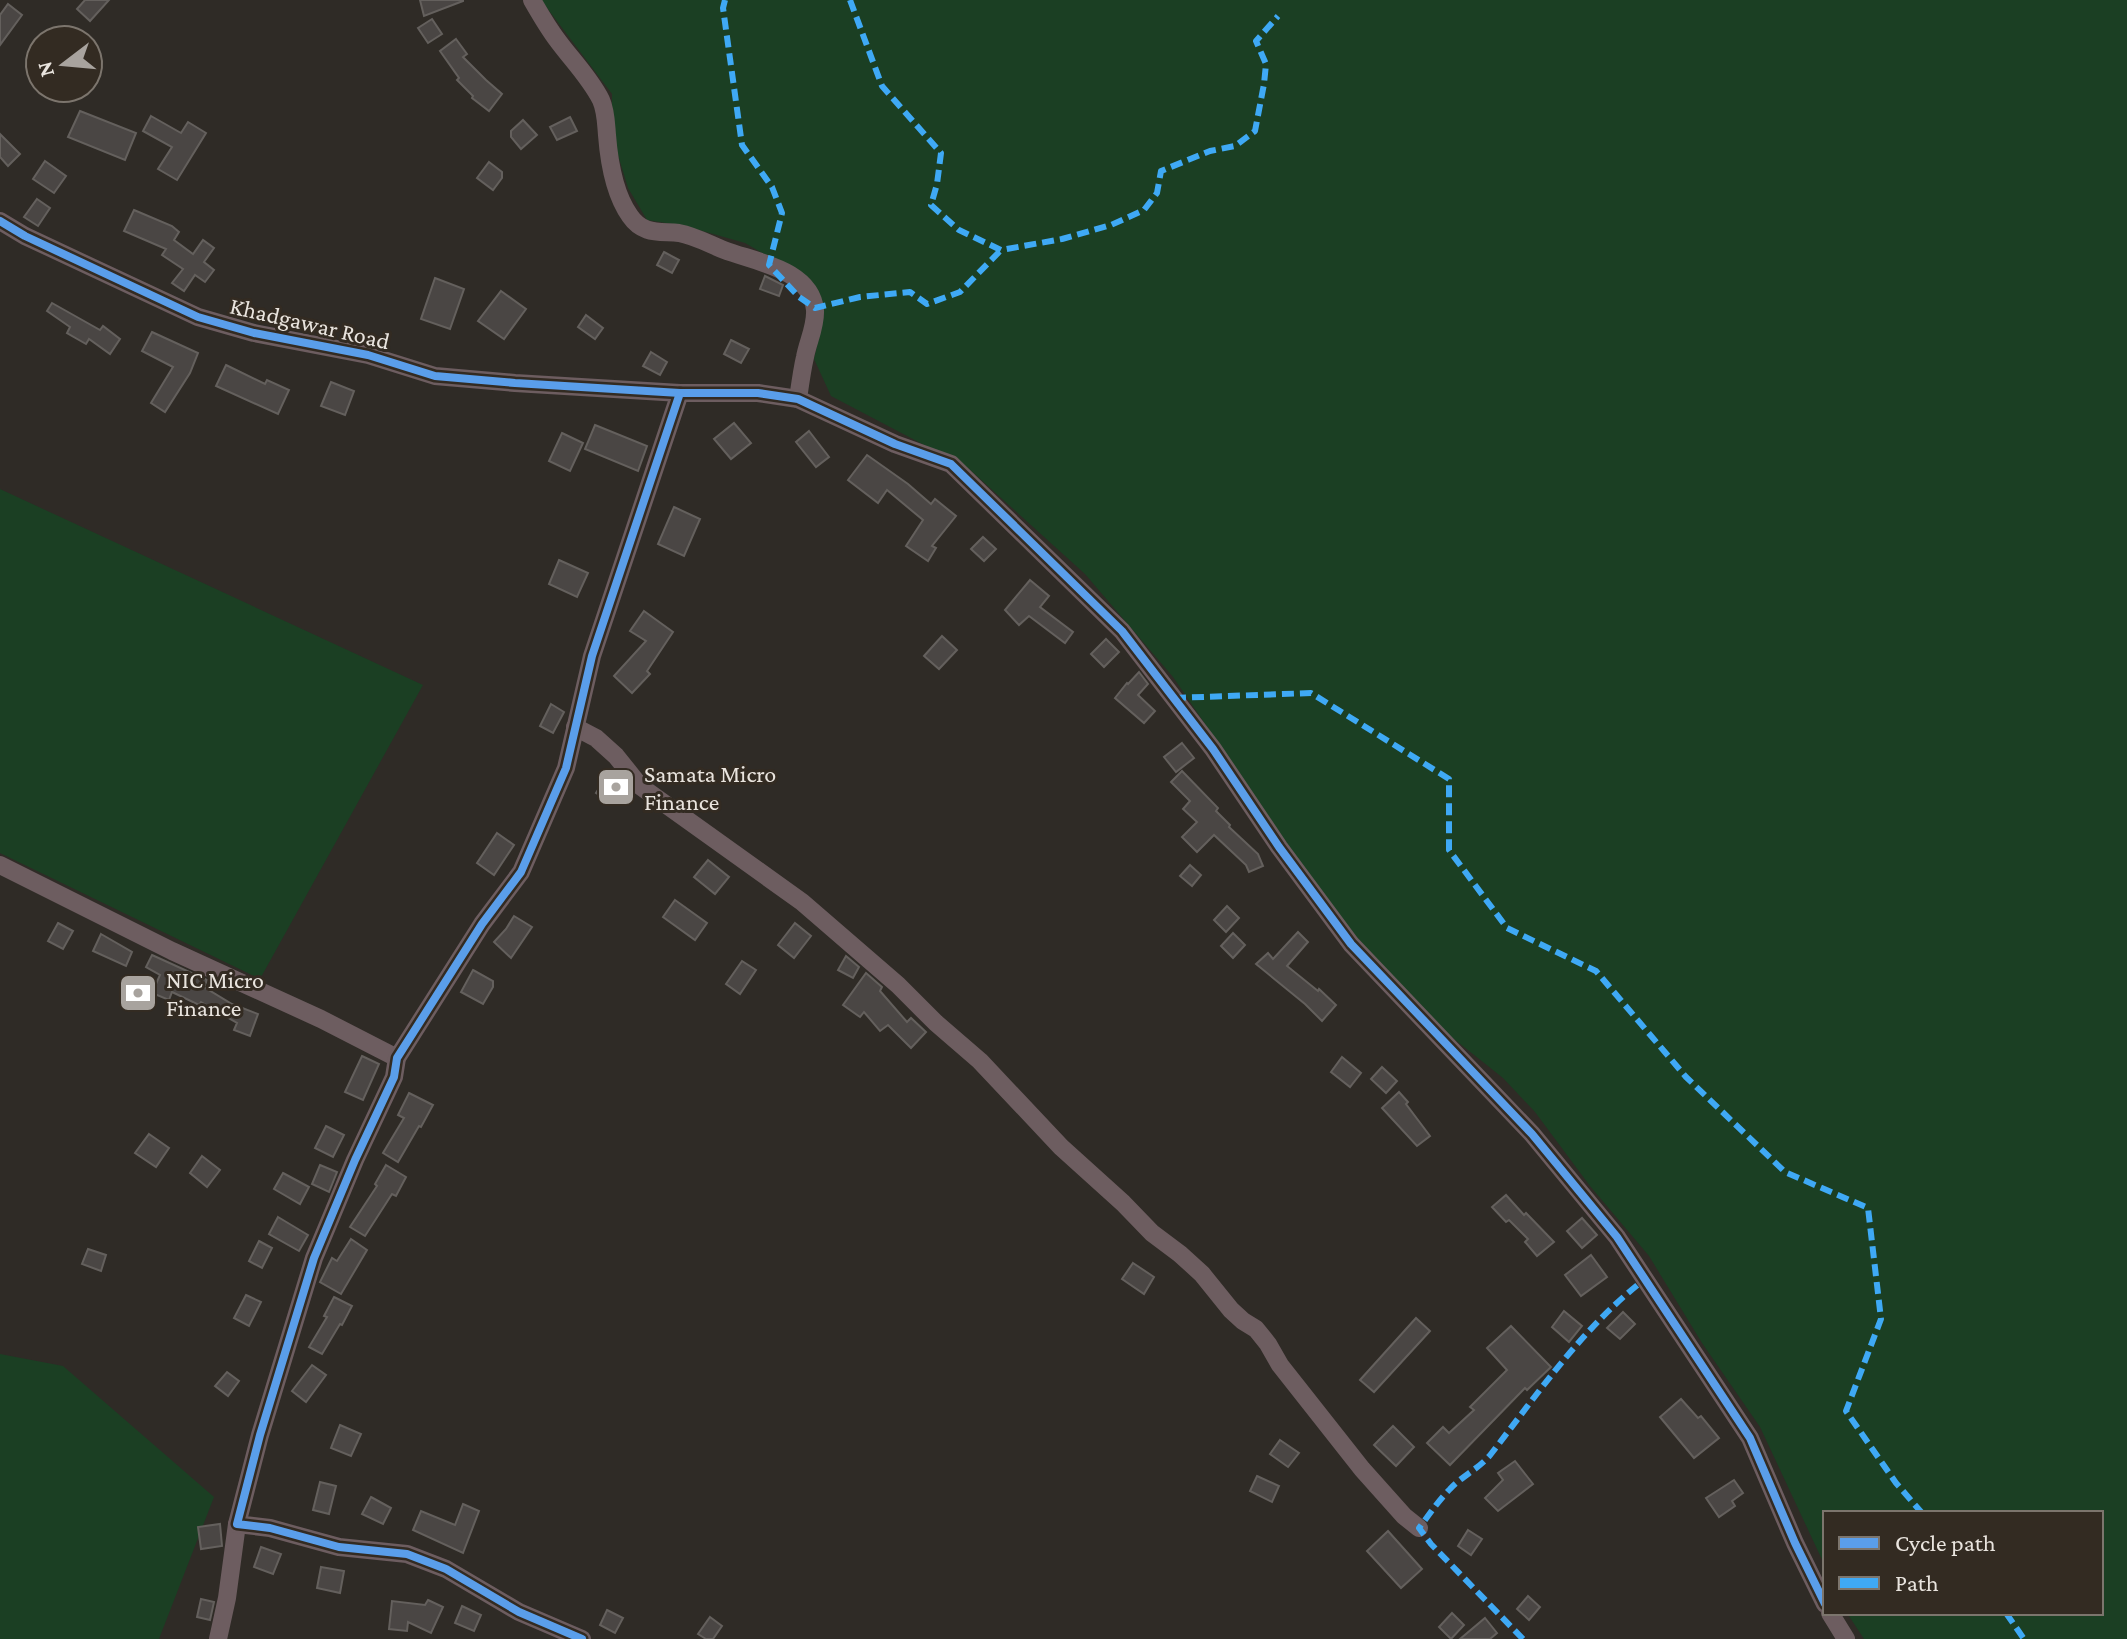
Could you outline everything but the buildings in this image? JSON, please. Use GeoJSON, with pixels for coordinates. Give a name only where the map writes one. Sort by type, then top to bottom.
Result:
{"type":"FeatureCollection","features":[{"type":"Feature","properties":{"kind":"street"},"geometry":{"type":"LineString","coordinates":[[532,0],[555,38],[583,72],[601,101],[611,162],[629,216],[641,228],[655,233],[696,237],[723,250],[769,265],[793,277],[811,293],[815,324],[805,355],[798,399]]}},
{"type":"Feature","properties":{"kind":"street","name":"Khadgawar Road"},"geometry":{"type":"LineString","coordinates":[[0,221],[25,236],[198,317],[254,333],[368,355],[435,376],[680,393],[758,393],[798,399],[895,444],[951,464],[1122,631],[1213,749],[1279,847],[1351,944],[1532,1134],[1617,1237],[1750,1438],[1823,1600]]}},
{"type":"Feature","properties":{"kind":"street"},"geometry":{"type":"LineString","coordinates":[[218,1639],[237,1524],[260,1435],[314,1258],[394,1077],[397,1058],[482,924],[521,872],[566,768],[592,656],[680,393]]}},
{"type":"Feature","properties":{"kind":"street"},"geometry":{"type":"LineString","coordinates":[[575,727],[596,738],[616,756],[640,786],[802,902],[980,1061],[1061,1147],[1152,1233],[1202,1274],[1231,1310],[1256,1329],[1280,1365],[1362,1469],[1404,1516],[1419,1528]]}},
{"type":"Feature","properties":{"kind":"street"},"geometry":{"type":"LineString","coordinates":[[0,865],[397,1058]]}},
{"type":"Feature","properties":{"kind":"street"},"geometry":{"type":"LineString","coordinates":[[237,1524],[270,1528],[339,1547],[407,1554],[446,1569],[519,1612],[582,1639]]}},
{"type":"Feature","properties":{"kind":"street"},"geometry":{"type":"LineString","coordinates":[[1831,1615],[1846,1639]]}},
{"type":"Feature","properties":{"kind":"green space"},"geometry":{"type":"Polygon","coordinates":[[[541,0],[2127,0],[2127,1639],[1864,1639],[1848,1615],[2103,1615],[2103,1511],[1823,1511],[1823,1562],[1760,1427],[1702,1343],[1649,1256],[1590,1186],[1535,1112],[1503,1078],[1444,1031],[1390,977],[1292,851],[1173,677],[1085,574],[968,468],[831,396],[814,359],[824,314],[799,274],[745,243],[685,226],[647,220],[628,188],[612,135],[612,94],[541,0]]]}},
{"type":"Feature","properties":{"kind":"green space"},"geometry":{"type":"Polygon","coordinates":[[[0,489],[423,685],[260,979],[0,853],[0,489]]]}},
{"type":"Feature","properties":{"kind":"green space"},"geometry":{"type":"Polygon","coordinates":[[[0,1354],[63,1366],[214,1497],[159,1639],[0,1639],[0,1354]]]}},
{"type":"Feature","properties":{"kind":"marked path"},"geometry":{"type":"LineString","coordinates":[[725,0],[723,8],[742,145],[772,187],[782,213],[769,265],[799,297],[815,308],[860,297],[910,292],[927,304],[960,292],[1001,250]]}},
{"type":"Feature","properties":{"kind":"marked path"},"geometry":{"type":"LineString","coordinates":[[850,0],[882,86],[941,153],[931,205],[959,230],[1001,250],[1062,239],[1111,225],[1144,210],[1157,193],[1161,171],[1210,151],[1235,146],[1255,131],[1266,64],[1256,41],[1278,16]]}},
{"type":"Feature","properties":{"kind":"marked path"},"geometry":{"type":"LineString","coordinates":[[1174,698],[1311,693],[1449,779],[1449,850],[1507,928],[1596,971],[1686,1077],[1785,1172],[1868,1208],[1881,1319],[1846,1411],[1896,1483],[1920,1511]]}},
{"type":"Feature","properties":{"kind":"marked path"},"geometry":{"type":"LineString","coordinates":[[1523,1639],[1419,1528],[1450,1489],[1491,1454],[1582,1339],[1645,1279]]}},
{"type":"Feature","properties":{"kind":"marked path"},"geometry":{"type":"LineString","coordinates":[[2007,1615],[2024,1639]]}},
{"type":"Feature","properties":{"kind":"cycle path"},"geometry":{"type":"LineString","coordinates":[[0,221],[25,236],[198,317],[254,333],[368,355],[435,376],[680,393],[758,393],[798,399],[895,444],[951,464],[1122,631],[1213,749],[1279,847],[1351,944],[1532,1134],[1617,1237],[1750,1438],[1823,1600]]}},
{"type":"Feature","properties":{"kind":"cycle path"},"geometry":{"type":"LineString","coordinates":[[582,1639],[519,1612],[446,1569],[407,1554],[339,1547],[270,1528],[237,1524],[260,1435],[314,1258],[394,1077],[397,1058],[482,924],[521,872],[566,768],[592,656],[680,393]]}},
{"type":"Feature","properties":{"kind":"place","name":"Samata Micro Finance"},"geometry":{"type":"Point","coordinates":[616,787]}},
{"type":"Feature","properties":{"kind":"place","name":"NIC Micro Finance"},"geometry":{"type":"Point","coordinates":[138,993]}}]}
